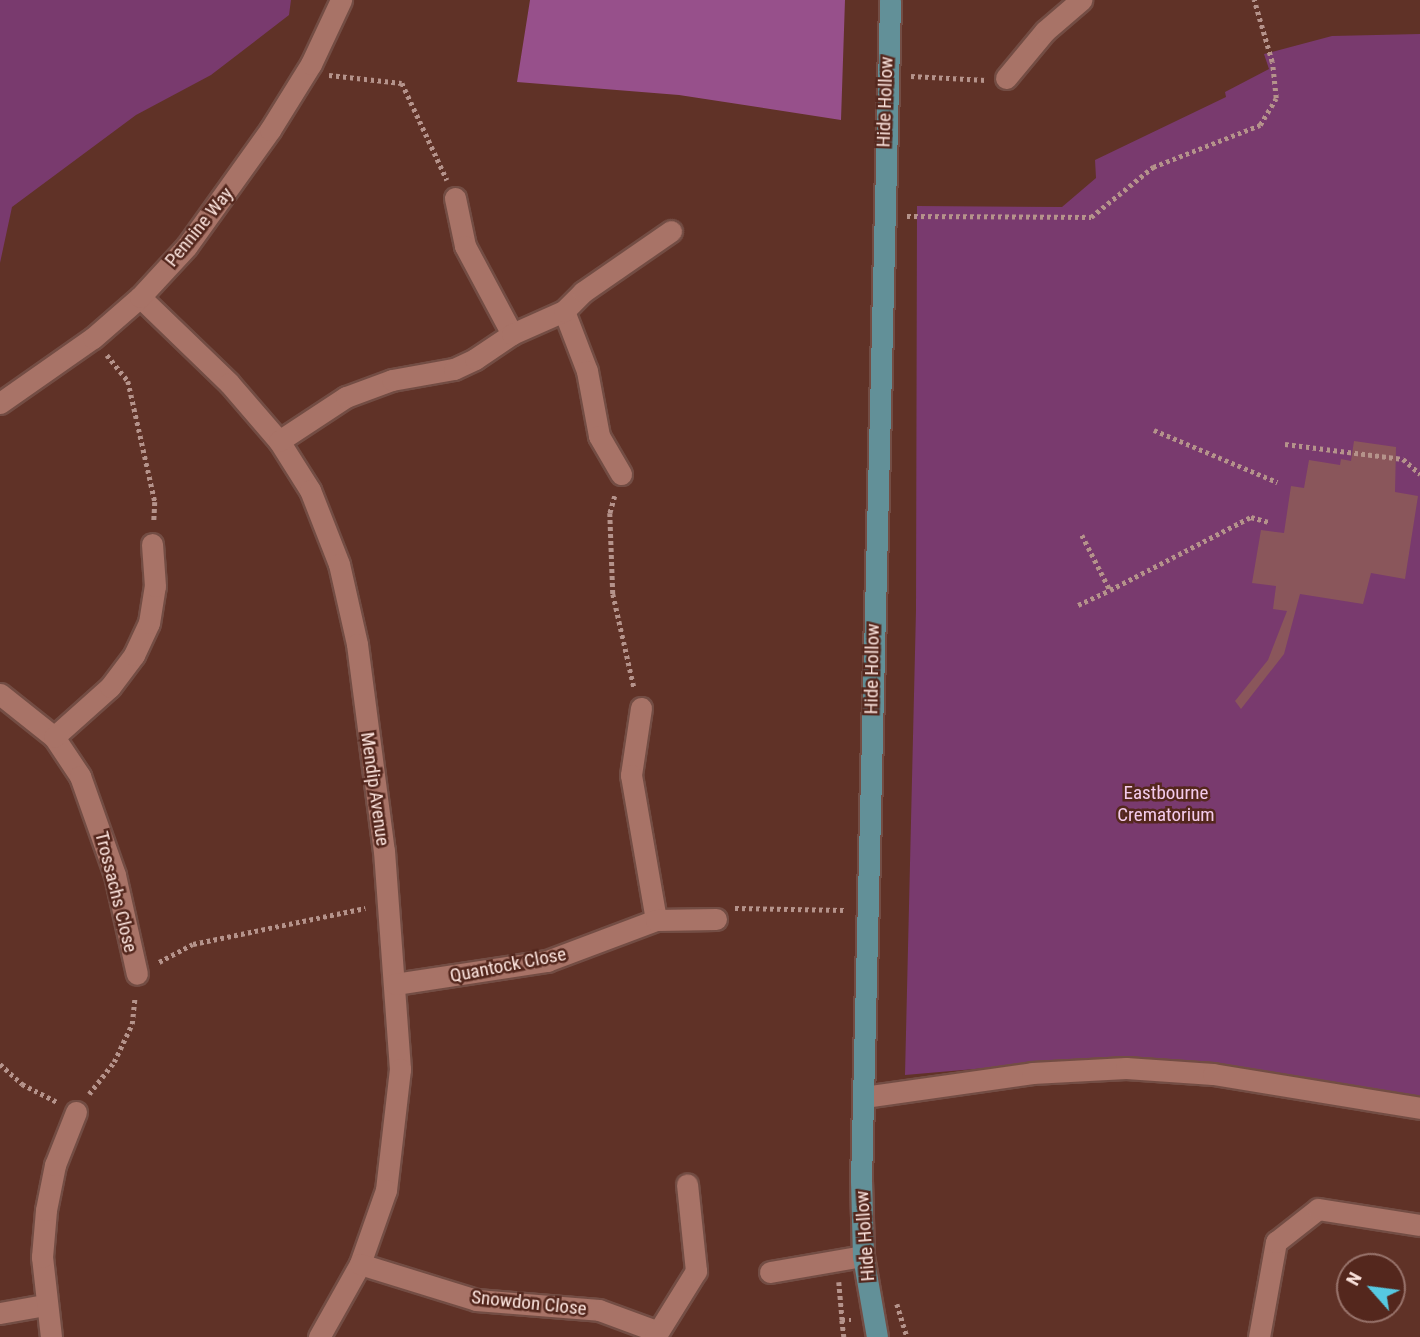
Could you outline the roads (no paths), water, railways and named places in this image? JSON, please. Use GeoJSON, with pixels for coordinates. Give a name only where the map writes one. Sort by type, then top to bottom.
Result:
{"type":"FeatureCollection","features":[{"type":"Feature","properties":{"kind":"main road","name":"Hide Hollow"},"geometry":{"type":"LineString","coordinates":[[877,1337],[863,1256],[863,1097],[885,75],[890,0]]}},
{"type":"Feature","properties":{"kind":"street","name":"Pennine Way"},"geometry":{"type":"LineString","coordinates":[[0,403],[93,338],[140,297],[225,197],[311,64],[341,0]]}},
{"type":"Feature","properties":{"kind":"street"},"geometry":{"type":"LineString","coordinates":[[1006,78],[1045,31],[1081,0]]}},
{"type":"Feature","properties":{"kind":"street"},"geometry":{"type":"LineString","coordinates":[[455,198],[465,246],[512,334]]}},
{"type":"Feature","properties":{"kind":"street"},"geometry":{"type":"LineString","coordinates":[[279,441],[346,397],[392,380],[454,369],[512,334],[565,310],[583,292],[671,231]]}},
{"type":"Feature","properties":{"kind":"street","name":"Mendip Avenue"},"geometry":{"type":"LineString","coordinates":[[140,297],[229,383],[279,441],[310,490],[342,578],[357,644],[396,984],[400,1069],[386,1190],[360,1264],[319,1337]]}},
{"type":"Feature","properties":{"kind":"street"},"geometry":{"type":"LineString","coordinates":[[565,310],[587,371],[599,436],[621,474]]}},
{"type":"Feature","properties":{"kind":"street"},"geometry":{"type":"LineString","coordinates":[[54,737],[110,687],[134,655],[149,623],[155,586],[152,544]]}},
{"type":"Feature","properties":{"kind":"street","name":"Trossachs Close"},"geometry":{"type":"LineString","coordinates":[[0,694],[54,737],[80,776],[99,822],[137,974]]}},
{"type":"Feature","properties":{"kind":"street"},"geometry":{"type":"LineString","coordinates":[[641,708],[631,775],[656,920]]}},
{"type":"Feature","properties":{"kind":"street","name":"Quantock Close"},"geometry":{"type":"LineString","coordinates":[[396,984],[548,961],[656,920],[716,919]]}},
{"type":"Feature","properties":{"kind":"street"},"geometry":{"type":"LineString","coordinates":[[863,1097],[1032,1073],[1126,1068],[1213,1074],[1420,1108]]}},
{"type":"Feature","properties":{"kind":"street"},"geometry":{"type":"LineString","coordinates":[[51,1337],[45,1305],[42,1257],[46,1210],[55,1165],[76,1112]]}},
{"type":"Feature","properties":{"kind":"street","name":"Snowdon Close"},"geometry":{"type":"LineString","coordinates":[[360,1264],[476,1300],[599,1310],[655,1334],[696,1271],[687,1184]]}},
{"type":"Feature","properties":{"kind":"street"},"geometry":{"type":"LineString","coordinates":[[1259,1337],[1276,1242],[1318,1209],[1420,1225]]}},
{"type":"Feature","properties":{"kind":"street"},"geometry":{"type":"LineString","coordinates":[[770,1272],[863,1256]]}},
{"type":"Feature","properties":{"kind":"street"},"geometry":{"type":"LineString","coordinates":[[0,1313],[45,1305]]}},
{"type":"Feature","properties":{"kind":"park label","name":"Eastbourne Crematorium"},"geometry":{"type":"Point","coordinates":[1166,804]}}]}
